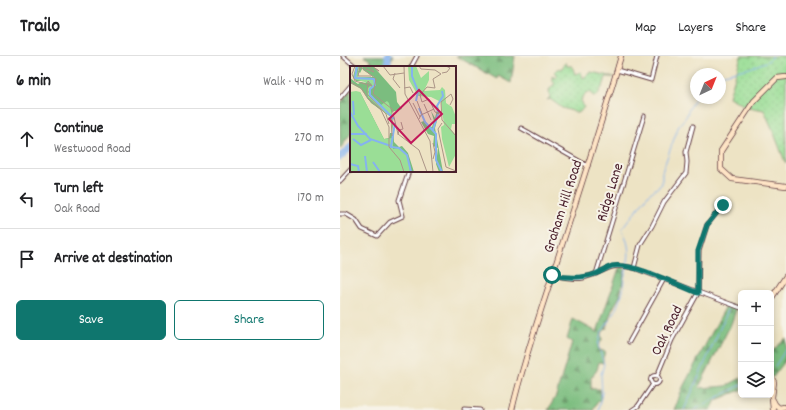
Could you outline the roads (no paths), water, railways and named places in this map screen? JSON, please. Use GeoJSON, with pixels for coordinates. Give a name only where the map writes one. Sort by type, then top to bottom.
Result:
{"type":"FeatureCollection","features":[{"type":"Feature","properties":{"kind":"main road","name":"Graham Hill Road"},"geometry":{"type":"LineString","coordinates":[[512,410],[520,375],[588,166],[621,56]]}},
{"type":"Feature","properties":{"kind":"main road"},"geometry":{"type":"LineString","coordinates":[[786,77],[777,78],[754,101],[721,152],[721,169],[732,179],[786,186]]}},
{"type":"Feature","properties":{"kind":"main road"},"geometry":{"type":"LineString","coordinates":[[774,294],[786,276]]}},
{"type":"Feature","properties":{"kind":"main road"},"geometry":{"type":"LineString","coordinates":[[772,398],[779,408],[784,407]]}},
{"type":"Feature","properties":{"kind":"main road"},"geometry":{"type":"LineString","coordinates":[[772,398],[772,410]]}},
{"type":"Feature","properties":{"kind":"street"},"geometry":{"type":"LineString","coordinates":[[343,56],[355,66]]}},
{"type":"Feature","properties":{"kind":"street"},"geometry":{"type":"LineString","coordinates":[[412,66],[417,56]]}},
{"type":"Feature","properties":{"kind":"street"},"geometry":{"type":"LineString","coordinates":[[617,70],[651,80],[657,56]]}},
{"type":"Feature","properties":{"kind":"street"},"geometry":{"type":"LineString","coordinates":[[340,98],[350,86]]}},
{"type":"Feature","properties":{"kind":"street","name":"Ridge Lane"},"geometry":{"type":"LineString","coordinates":[[596,274],[644,116]]}},
{"type":"Feature","properties":{"kind":"street"},"geometry":{"type":"LineString","coordinates":[[634,268],[640,245],[652,226],[664,202],[686,173],[688,162],[686,152],[694,126]]}},
{"type":"Feature","properties":{"kind":"street"},"geometry":{"type":"LineString","coordinates":[[521,128],[588,166]]}},
{"type":"Feature","properties":{"kind":"street"},"geometry":{"type":"LineString","coordinates":[[340,180],[350,170]]}},
{"type":"Feature","properties":{"kind":"street"},"geometry":{"type":"LineString","coordinates":[[340,214],[346,214],[356,220],[362,229],[377,236],[390,222],[403,216],[399,200],[408,174]]}},
{"type":"Feature","properties":{"kind":"street","name":"Oak Road"},"geometry":{"type":"LineString","coordinates":[[632,410],[638,406],[653,384],[656,385],[658,383],[659,378],[657,376],[672,340],[698,293],[698,251],[707,225],[723,205]]}},
{"type":"Feature","properties":{"kind":"street"},"geometry":{"type":"LineString","coordinates":[[552,275],[566,278],[581,278],[596,274],[612,266],[623,266],[634,268],[738,307]]}},
{"type":"Feature","properties":{"kind":"street"},"geometry":{"type":"LineString","coordinates":[[629,342],[664,279]]}},
{"type":"Feature","properties":{"kind":"street","name":"Oak Road"},"geometry":{"type":"LineString","coordinates":[[653,384],[650,382],[650,378],[654,375],[657,376]]}},
{"type":"Feature","properties":{"kind":"street"},"geometry":{"type":"LineString","coordinates":[[464,409],[480,410]]}},
{"type":"Feature","properties":{"kind":"waterway"},"geometry":{"type":"LineString","coordinates":[[388,56],[388,66]]}},
{"type":"Feature","properties":{"kind":"waterway"},"geometry":{"type":"LineString","coordinates":[[726,74],[750,68],[768,61],[773,56]]}},
{"type":"Feature","properties":{"kind":"waterway"},"geometry":{"type":"LineString","coordinates":[[627,265],[629,256],[628,247],[622,229],[649,194],[662,184],[662,172],[679,125],[686,117],[692,104]]}},
{"type":"Feature","properties":{"kind":"waterway"},"geometry":{"type":"LineString","coordinates":[[340,157],[350,148]]}},
{"type":"Feature","properties":{"kind":"waterway"},"geometry":{"type":"LineString","coordinates":[[598,410],[602,393],[601,375],[604,364],[598,345],[601,333],[614,314],[623,291],[624,278],[627,268]]}},
{"type":"Feature","properties":{"kind":"waterway"},"geometry":{"type":"LineString","coordinates":[[684,410],[729,308]]}},
{"type":"Feature","properties":{"kind":"waterway"},"geometry":{"type":"LineString","coordinates":[[775,366],[786,349]]}},
{"type":"Feature","properties":{"kind":"waterway"},"geometry":{"type":"LineString","coordinates":[[694,410],[738,387]]}}]}
